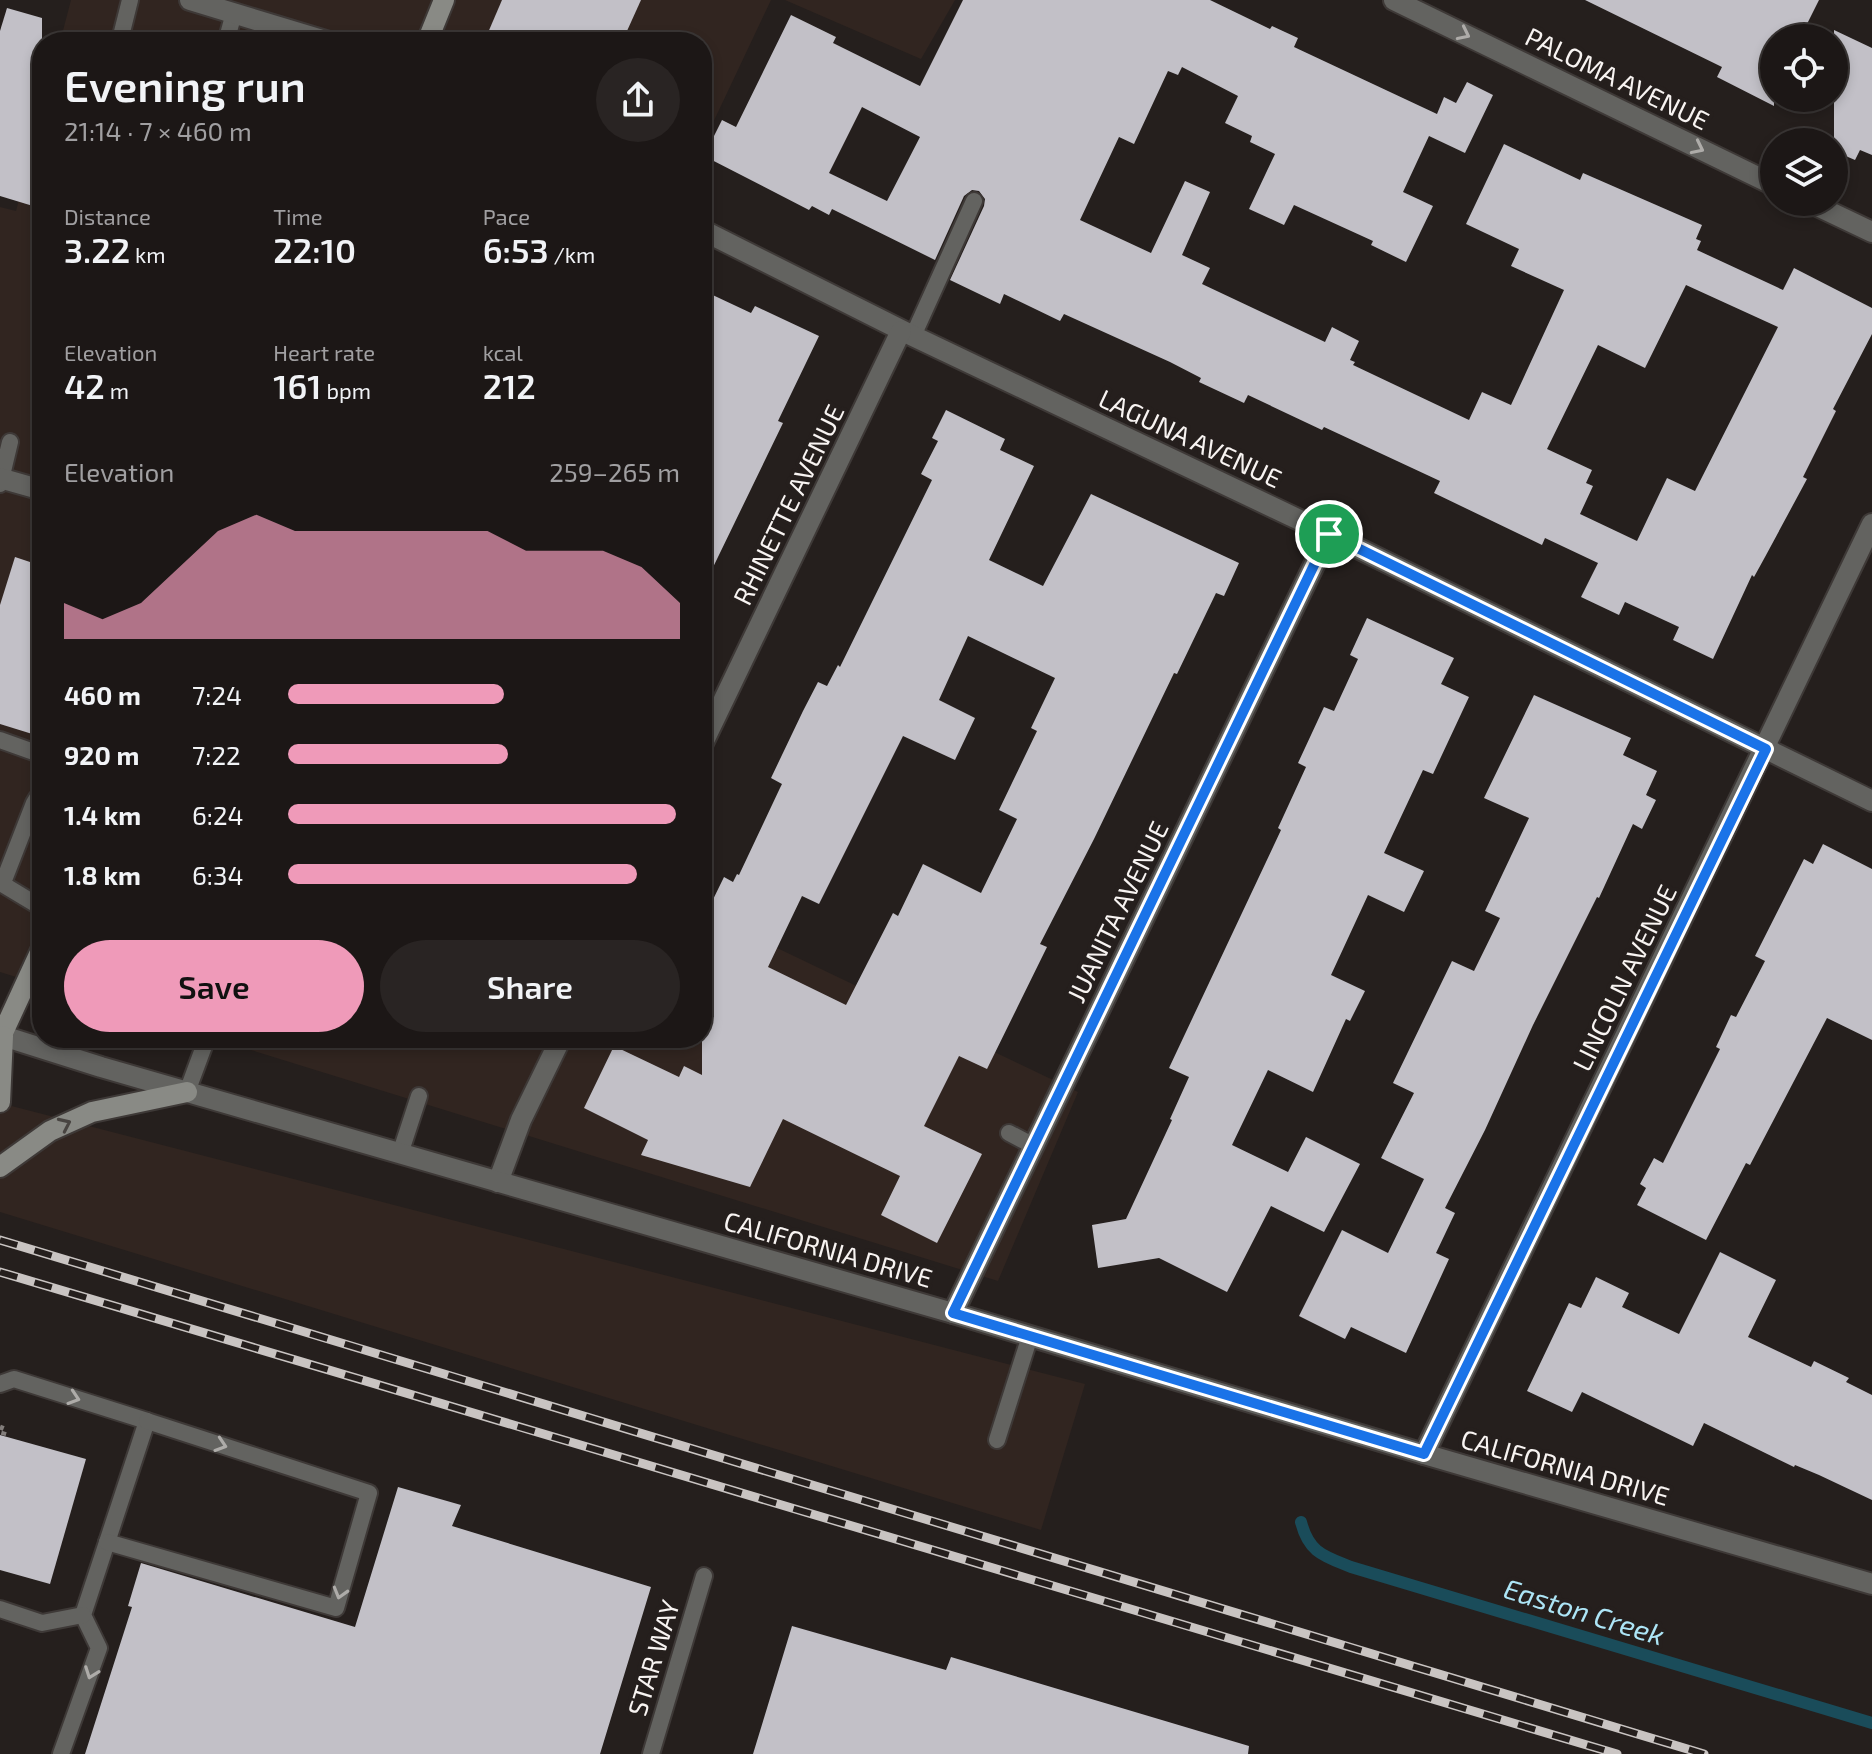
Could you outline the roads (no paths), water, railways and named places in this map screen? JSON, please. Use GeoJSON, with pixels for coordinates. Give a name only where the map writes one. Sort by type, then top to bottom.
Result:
{"type":"FeatureCollection","features":[{"type":"Feature","properties":{"kind":"main road"},"geometry":{"type":"LineString","coordinates":[[431,32],[444,0]]}},
{"type":"Feature","properties":{"kind":"main road"},"geometry":{"type":"LineString","coordinates":[[0,1102],[1,1037],[32,970]]}},
{"type":"Feature","properties":{"kind":"main road"},"geometry":{"type":"LineString","coordinates":[[0,1167],[50,1131],[92,1112],[187,1092]]}},
{"type":"Feature","properties":{"kind":"street"},"geometry":{"type":"LineString","coordinates":[[190,0],[296,32]]}},
{"type":"Feature","properties":{"kind":"street","name":"PALOMA AVENUE"},"geometry":{"type":"LineString","coordinates":[[1394,0],[1760,178]]}},
{"type":"Feature","properties":{"kind":"street"},"geometry":{"type":"LineString","coordinates":[[1838,216],[1872,232]]}},
{"type":"Feature","properties":{"kind":"street","name":"LAGUNA AVENUE"},"geometry":{"type":"LineString","coordinates":[[712,235],[907,334],[1329,534],[1872,801]]}},
{"type":"Feature","properties":{"kind":"street","name":"RHINETTE AVENUE"},"geometry":{"type":"LineString","coordinates":[[712,725],[907,334]]}},
{"type":"Feature","properties":{"kind":"street"},"geometry":{"type":"LineString","coordinates":[[0,480],[32,488]]}},
{"type":"Feature","properties":{"kind":"street","name":"LINCOLN AVENUE"},"geometry":{"type":"LineString","coordinates":[[1424,1454],[1872,524]]}},
{"type":"Feature","properties":{"kind":"street","name":"JUANITA AVENUE"},"geometry":{"type":"LineString","coordinates":[[953,1313],[1329,534]]}},
{"type":"Feature","properties":{"kind":"street","name":"CALIFORNIA DRIVE"},"geometry":{"type":"LineString","coordinates":[[1,1037],[32,1046]]}},
{"type":"Feature","properties":{"kind":"street","name":"CALIFORNIA DRIVE"},"geometry":{"type":"LineString","coordinates":[[38,1048],[1872,1584]]}},
{"type":"Feature","properties":{"kind":"street"},"geometry":{"type":"LineString","coordinates":[[498,1182],[521,1120],[556,1048]]}},
{"type":"Feature","properties":{"kind":"lane"},"geometry":{"type":"LineString","coordinates":[[122,32],[130,0]]}},
{"type":"Feature","properties":{"kind":"lane"},"geometry":{"type":"LineString","coordinates":[[229,32],[234,13]]}},
{"type":"Feature","properties":{"kind":"lane"},"geometry":{"type":"LineString","coordinates":[[907,334],[974,201]]}},
{"type":"Feature","properties":{"kind":"lane"},"geometry":{"type":"LineString","coordinates":[[0,480],[10,442]]}},
{"type":"Feature","properties":{"kind":"lane"},"geometry":{"type":"LineString","coordinates":[[0,740],[32,751]]}},
{"type":"Feature","properties":{"kind":"lane"},"geometry":{"type":"LineString","coordinates":[[32,808],[2,887],[32,903]]}},
{"type":"Feature","properties":{"kind":"lane"},"geometry":{"type":"LineString","coordinates":[[187,1092],[203,1048]]}},
{"type":"Feature","properties":{"kind":"lane"},"geometry":{"type":"LineString","coordinates":[[400,1154],[419,1096]]}},
{"type":"Feature","properties":{"kind":"lane"},"geometry":{"type":"LineString","coordinates":[[1009,1133],[1034,1146]]}},
{"type":"Feature","properties":{"kind":"lane"},"geometry":{"type":"LineString","coordinates":[[997,1440],[1030,1336]]}},
{"type":"Feature","properties":{"kind":"lane"},"geometry":{"type":"LineString","coordinates":[[0,1384],[14,1379],[369,1493],[336,1608],[107,1542]]}},
{"type":"Feature","properties":{"kind":"lane"},"geometry":{"type":"LineString","coordinates":[[61,1754],[99,1648],[83,1615],[147,1421]]}},
{"type":"Feature","properties":{"kind":"lane","name":"STAR WAY"},"geometry":{"type":"LineString","coordinates":[[651,1754],[704,1576]]}},
{"type":"Feature","properties":{"kind":"lane"},"geometry":{"type":"LineString","coordinates":[[0,1609],[42,1623],[83,1615]]}},
{"type":"Feature","properties":{"kind":"waterway","name":"Easton Creek"},"geometry":{"type":"LineString","coordinates":[[1301,1522],[1313,1547],[1351,1567],[1872,1723]]}},
{"type":"Feature","properties":{"kind":"railway"},"geometry":{"type":"LineString","coordinates":[[0,1240],[1704,1754]]}},
{"type":"Feature","properties":{"kind":"railway"},"geometry":{"type":"LineString","coordinates":[[0,1272],[1617,1754]]}}]}
